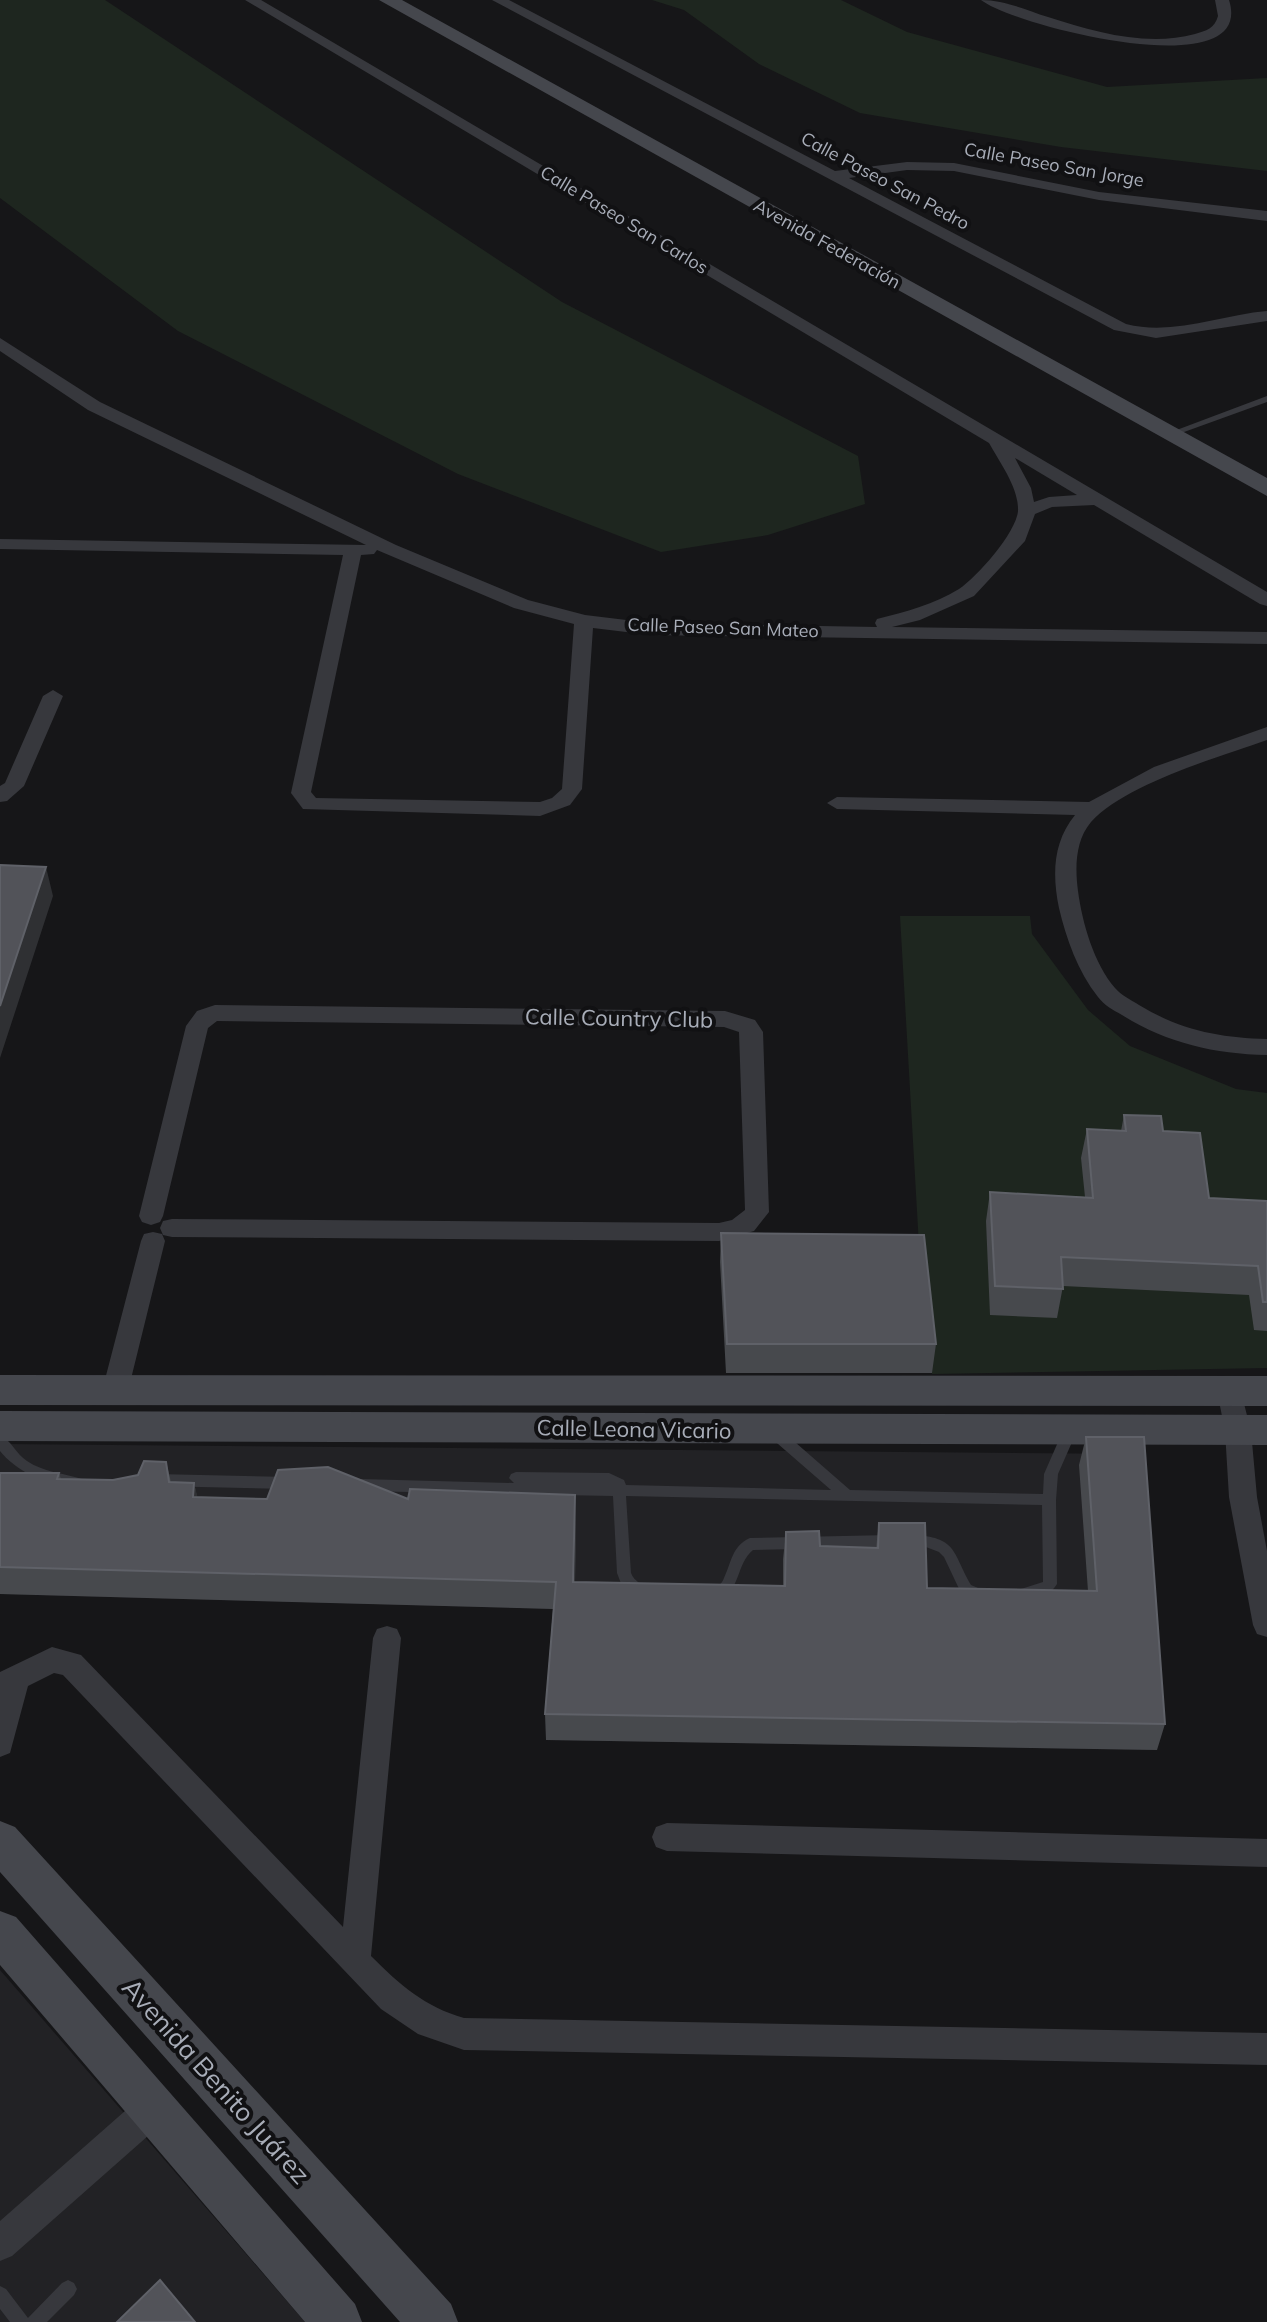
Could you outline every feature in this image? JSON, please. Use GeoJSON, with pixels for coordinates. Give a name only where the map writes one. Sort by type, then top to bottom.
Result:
{"type":"FeatureCollection","features":[{"type":"Feature","properties":{"kind":"main road","name":"Avenida Federación"},"geometry":{"type":"LineString","coordinates":[[388,0],[1267,488]]}},
{"type":"Feature","properties":{"kind":"main road","name":"Calle Leona Vicario"},"geometry":{"type":"LineString","coordinates":[[0,1390],[115,1391],[601,1410],[773,1431],[1253,1431]]}},
{"type":"Feature","properties":{"kind":"main road","name":"Calle Leona Vicario"},"geometry":{"type":"LineString","coordinates":[[0,1426],[1267,1391]]}},
{"type":"Feature","properties":{"kind":"main road","name":"Avenida Benito Juárez"},"geometry":{"type":"LineString","coordinates":[[0,1841],[433,2322]]}},
{"type":"Feature","properties":{"kind":"main road"},"geometry":{"type":"LineString","coordinates":[[0,1932],[337,2322]]}},
{"type":"Feature","properties":{"kind":"street","name":"Calle Paseo San Carlos"},"geometry":{"type":"LineString","coordinates":[[252,0],[1267,600]]}},
{"type":"Feature","properties":{"kind":"street","name":"Calle Paseo San Pedro"},"geometry":{"type":"LineString","coordinates":[[499,0],[1134,332],[1165,334],[1229,319],[1267,316]]}},
{"type":"Feature","properties":{"kind":"street"},"geometry":{"type":"LineString","coordinates":[[988,0],[1101,36],[1135,41],[1173,41],[1201,37],[1218,30],[1225,22],[1226,11],[1222,0]]}},
{"type":"Feature","properties":{"kind":"street","name":"Calle Paseo San Jorge"},"geometry":{"type":"LineString","coordinates":[[833,176],[907,166],[954,167],[1099,196],[1267,216]]}},
{"type":"Feature","properties":{"kind":"street"},"geometry":{"type":"LineString","coordinates":[[0,343],[94,406],[390,549]]}},
{"type":"Feature","properties":{"kind":"street"},"geometry":{"type":"LineString","coordinates":[[849,632],[971,605],[1019,537],[1027,511],[1022,488],[996,441]]}},
{"type":"Feature","properties":{"kind":"street"},"geometry":{"type":"LineString","coordinates":[[1027,511],[1049,502],[1095,500]]}},
{"type":"Feature","properties":{"kind":"street","name":"Calle Paseo San Mateo"},"geometry":{"type":"LineString","coordinates":[[0,544],[390,549],[521,604],[584,621],[651,629],[1267,638]]}},
{"type":"Feature","properties":{"kind":"street"},"geometry":{"type":"LineString","coordinates":[[353,550],[301,793],[310,804],[540,809],[559,804],[572,789],[584,621]]}},
{"type":"Feature","properties":{"kind":"street"},"geometry":{"type":"LineString","coordinates":[[971,605],[982,624],[999,634]]}},
{"type":"Feature","properties":{"kind":"street"},"geometry":{"type":"LineString","coordinates":[[0,796],[14,786],[53,696]]}},
{"type":"Feature","properties":{"kind":"street"},"geometry":{"type":"LineString","coordinates":[[1267,733],[1128,787],[1092,809],[1074,829],[1066,862],[1069,905],[1085,956],[1107,994],[1150,1024],[1186,1038],[1227,1047],[1267,1047]]}},
{"type":"Feature","properties":{"kind":"street"},"geometry":{"type":"LineString","coordinates":[[837,803],[1092,809]]}},
{"type":"Feature","properties":{"kind":"street","name":"Calle Country Club"},"geometry":{"type":"LineString","coordinates":[[115,1391],[159,1228],[197,1026],[205,1017],[215,1013],[725,1019],[747,1026],[752,1032],[757,1212],[750,1222],[737,1229],[719,1232],[159,1228]]}},
{"type":"Feature","properties":{"kind":"street"},"geometry":{"type":"LineString","coordinates":[[1230,1391],[1253,1431],[1243,1497],[1267,1625]]}},
{"type":"Feature","properties":{"kind":"street"},"geometry":{"type":"LineString","coordinates":[[355,1962],[387,1638]]}},
{"type":"Feature","properties":{"kind":"street"},"geometry":{"type":"LineString","coordinates":[[0,1744],[9,1682],[52,1660],[71,1664],[402,2010],[432,2026],[464,2034],[1267,2049]]}},
{"type":"Feature","properties":{"kind":"street"},"geometry":{"type":"LineString","coordinates":[[667,1837],[1267,1853]]}},
{"type":"Feature","properties":{"kind":"street"},"geometry":{"type":"LineString","coordinates":[[0,2244],[154,2108]]}},
{"type":"Feature","properties":{"kind":"lane"},"geometry":{"type":"LineString","coordinates":[[1170,434],[1267,399]]}},
{"type":"Feature","properties":{"kind":"lane"},"geometry":{"type":"LineString","coordinates":[[709,1596],[721,1593],[728,1587],[737,1558],[750,1544],[926,1541],[947,1547],[966,1589],[976,1595],[1038,1592],[1050,1584],[1049,1500],[1056,1459],[1070,1430]]}},
{"type":"Feature","properties":{"kind":"lane"},"geometry":{"type":"LineString","coordinates":[[773,1431],[846,1495]]}},
{"type":"Feature","properties":{"kind":"lane"},"geometry":{"type":"LineString","coordinates":[[0,1440],[10,1456],[26,1470],[91,1484],[38,1487]]}},
{"type":"Feature","properties":{"kind":"lane"},"geometry":{"type":"LineString","coordinates":[[516,1478],[609,1479],[619,1484],[622,1490],[624,1573],[627,1582],[635,1591],[663,1595]]}},
{"type":"Feature","properties":{"kind":"lane"},"geometry":{"type":"LineString","coordinates":[[139,1481],[310,1484]]}},
{"type":"Feature","properties":{"kind":"lane"},"geometry":{"type":"LineString","coordinates":[[341,1485],[1049,1500]]}},
{"type":"Feature","properties":{"kind":"lane"},"geometry":{"type":"LineString","coordinates":[[35,2322],[68,2289]]}},
{"type":"Feature","properties":{"kind":"lane"},"geometry":{"type":"LineString","coordinates":[[0,2295],[21,2322]]}},
{"type":"Feature","properties":{"kind":"shaded area"},"geometry":{"type":"Polygon","coordinates":[[[0,0],[105,0],[562,302],[858,456],[865,504],[768,535],[661,552],[458,474],[178,331],[0,198],[0,0]]]}},
{"type":"Feature","properties":{"kind":"shaded area"},"geometry":{"type":"Polygon","coordinates":[[[652,0],[841,0],[907,32],[1107,87],[1267,78],[1267,171],[1061,147],[860,113],[759,64],[684,10],[652,0]]]}},
{"type":"Feature","properties":{"kind":"shaded area"},"geometry":{"type":"Polygon","coordinates":[[[900,916],[1030,916],[1032,934],[1088,1010],[1130,1046],[1236,1089],[1267,1093],[1267,1368],[932,1374],[920,1263],[900,916]]]}},
{"type":"Feature","properties":{"kind":"shaded area"},"geometry":{"type":"Polygon","coordinates":[[[0,1444],[1135,1454],[1157,1750],[546,1740],[556,1609],[0,1594],[0,1444]]]}},
{"type":"Feature","properties":{"kind":"shaded area"},"geometry":{"type":"Polygon","coordinates":[[[0,1970],[305,2322],[0,2322],[0,1970]]]}},
{"type":"Feature","properties":{"kind":"building"},"geometry":{"type":"Polygon","coordinates":[[[0,865],[46,867],[0,1006],[0,865]]]}},
{"type":"Feature","properties":{"kind":"building"},"geometry":{"type":"Polygon","coordinates":[[[1124,1115],[1161,1116],[1163,1131],[1200,1133],[1209,1198],[1267,1201],[1267,1302],[1263,1302],[1258,1266],[1061,1257],[1063,1289],[995,1286],[990,1192],[1093,1198],[1087,1129],[1126,1131],[1124,1115]]]}},
{"type":"Feature","properties":{"kind":"building"},"geometry":{"type":"Polygon","coordinates":[[[721,1233],[924,1235],[936,1344],[727,1344],[721,1233]]]}},
{"type":"Feature","properties":{"kind":"building"},"geometry":{"type":"Polygon","coordinates":[[[1086,1437],[1144,1437],[1165,1724],[545,1714],[556,1582],[0,1567],[0,1473],[59,1473],[57,1479],[113,1480],[138,1475],[144,1461],[166,1462],[169,1482],[194,1483],[193,1497],[267,1499],[278,1470],[328,1467],[408,1499],[410,1489],[575,1495],[573,1582],[785,1586],[786,1532],[819,1531],[820,1546],[878,1548],[879,1523],[925,1523],[927,1588],[1097,1591],[1086,1437]]]}},
{"type":"Feature","properties":{"kind":"building"},"geometry":{"type":"Polygon","coordinates":[[[160,2280],[195,2322],[117,2322],[160,2280]]]}}]}
